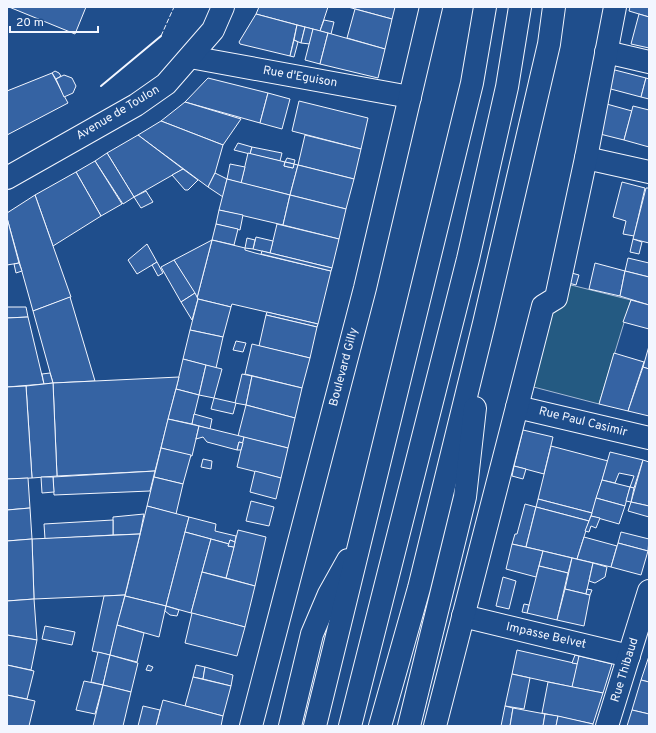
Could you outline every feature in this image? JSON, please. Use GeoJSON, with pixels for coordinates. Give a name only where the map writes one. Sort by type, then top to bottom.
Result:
{"type":"FeatureCollection","features":[{"type":"Feature","properties":{"kind":"main road","name":"Avenue de Toulon"},"geometry":{"type":"LineString","coordinates":[[7,178],[136,105],[166,84],[213,30],[224,7]]}},
{"type":"Feature","properties":{"kind":"main road","name":"Boulevard Gilly"},"geometry":{"type":"LineString","coordinates":[[251,726],[365,288],[431,7]]}},
{"type":"Feature","properties":{"kind":"main road"},"geometry":{"type":"LineString","coordinates":[[315,726],[472,83],[485,7]]}},
{"type":"Feature","properties":{"kind":"main road"},"geometry":{"type":"LineString","coordinates":[[350,726],[468,259],[507,87],[520,7]]}},
{"type":"Feature","properties":{"kind":"main road"},"geometry":{"type":"LineString","coordinates":[[380,726],[419,588],[484,323],[549,44],[554,7]]}},
{"type":"Feature","properties":{"kind":"main road"},"geometry":{"type":"LineString","coordinates":[[435,726],[543,306],[556,298],[586,158],[615,7]]}},
{"type":"Feature","properties":{"kind":"main road"},"geometry":{"type":"LineString","coordinates":[[606,52],[649,62]]}},
{"type":"Feature","properties":{"kind":"main road","name":"Rue d'Eguison"},"geometry":{"type":"LineString","coordinates":[[190,57],[410,97]]}},
{"type":"Feature","properties":{"kind":"main road"},"geometry":{"type":"LineString","coordinates":[[586,158],[649,172]]}},
{"type":"Feature","properties":{"kind":"main road"},"geometry":{"type":"LineString","coordinates":[[408,726],[465,497],[484,323]]}},
{"type":"Feature","properties":{"kind":"main road","name":"Rue Paul Casimir"},"geometry":{"type":"LineString","coordinates":[[517,406],[649,438]]}},
{"type":"Feature","properties":{"kind":"main road"},"geometry":{"type":"LineString","coordinates":[[290,726],[312,634],[329,594],[362,534]]}},
{"type":"Feature","properties":{"kind":"main road"},"geometry":{"type":"LineString","coordinates":[[394,726],[419,588]]}},
{"type":"Feature","properties":{"kind":"main road","name":"Rue Thibaud"},"geometry":{"type":"LineString","coordinates":[[607,726],[649,591]]}},
{"type":"Feature","properties":{"kind":"main road","name":"Impasse Belvet"},"geometry":{"type":"LineString","coordinates":[[463,616],[629,656]]}},
{"type":"Feature","properties":{"kind":"shaded area"},"geometry":{"type":"Polygon","coordinates":[[[559,282],[631,300],[599,404],[522,384],[559,282]]]}},
{"type":"Feature","properties":{"kind":"building"},"geometry":{"type":"Polygon","coordinates":[[[9,7],[86,7],[75,34],[9,7]]]}},
{"type":"Feature","properties":{"kind":"building"},"geometry":{"type":"Polygon","coordinates":[[[259,7],[328,7],[320,31],[256,14],[259,7]]]}},
{"type":"Feature","properties":{"kind":"building"},"geometry":{"type":"Polygon","coordinates":[[[348,7],[395,7],[392,19],[348,7]]]}},
{"type":"Feature","properties":{"kind":"building"},"geometry":{"type":"Polygon","coordinates":[[[630,7],[649,7],[649,17],[629,11],[630,7]]]}},
{"type":"Feature","properties":{"kind":"building"},"geometry":{"type":"Polygon","coordinates":[[[355,9],[392,19],[385,49],[347,38],[355,9]]]}},
{"type":"Feature","properties":{"kind":"building"},"geometry":{"type":"Polygon","coordinates":[[[256,14],[297,25],[290,56],[240,44],[239,42],[256,14]]]}},
{"type":"Feature","properties":{"kind":"building"},"geometry":{"type":"Polygon","coordinates":[[[639,14],[649,17],[649,48],[631,44],[639,14]]]}},
{"type":"Feature","properties":{"kind":"building"},"geometry":{"type":"Polygon","coordinates":[[[324,20],[334,22],[331,34],[320,31],[324,20]]]}},
{"type":"Feature","properties":{"kind":"building"},"geometry":{"type":"Polygon","coordinates":[[[297,25],[305,27],[301,43],[294,40],[297,25]]]}},
{"type":"Feature","properties":{"kind":"building"},"geometry":{"type":"Polygon","coordinates":[[[305,27],[313,29],[310,44],[301,43],[305,27]]]}},
{"type":"Feature","properties":{"kind":"building"},"geometry":{"type":"Polygon","coordinates":[[[313,29],[328,33],[320,64],[305,60],[313,29]]]}},
{"type":"Feature","properties":{"kind":"building"},"geometry":{"type":"Polygon","coordinates":[[[328,33],[385,49],[378,78],[320,64],[328,33]]]}},
{"type":"Feature","properties":{"kind":"building"},"geometry":{"type":"Polygon","coordinates":[[[294,40],[298,42],[294,57],[290,56],[294,40]]]}},
{"type":"Feature","properties":{"kind":"building"},"geometry":{"type":"Polygon","coordinates":[[[611,69],[646,78],[641,97],[607,88],[611,69]]]}},
{"type":"Feature","properties":{"kind":"building"},"geometry":{"type":"Polygon","coordinates":[[[55,71],[61,76],[56,79],[52,73],[55,71]]]}},
{"type":"Feature","properties":{"kind":"building"},"geometry":{"type":"Polygon","coordinates":[[[52,73],[68,103],[7,135],[7,91],[52,73]]]}},
{"type":"Feature","properties":{"kind":"building"},"geometry":{"type":"Polygon","coordinates":[[[64,75],[72,78],[76,86],[73,93],[64,97],[56,79],[64,75]]]}},
{"type":"Feature","properties":{"kind":"building"},"geometry":{"type":"Polygon","coordinates":[[[208,78],[268,93],[260,123],[185,102],[208,78]]]}},
{"type":"Feature","properties":{"kind":"building"},"geometry":{"type":"Polygon","coordinates":[[[646,78],[649,79],[649,99],[641,97],[646,78]]]}},
{"type":"Feature","properties":{"kind":"building"},"geometry":{"type":"Polygon","coordinates":[[[268,93],[290,99],[282,129],[260,123],[268,93]]]}},
{"type":"Feature","properties":{"kind":"building"},"geometry":{"type":"Polygon","coordinates":[[[299,101],[368,118],[361,149],[292,131],[299,101]]]}},
{"type":"Feature","properties":{"kind":"building"},"geometry":{"type":"Polygon","coordinates":[[[185,102],[241,119],[223,145],[161,121],[185,102]]]}},
{"type":"Feature","properties":{"kind":"building"},"geometry":{"type":"Polygon","coordinates":[[[603,103],[632,111],[624,140],[596,133],[603,103]]]}},
{"type":"Feature","properties":{"kind":"building"},"geometry":{"type":"Polygon","coordinates":[[[633,106],[649,110],[649,147],[624,140],[633,106]]]}},
{"type":"Feature","properties":{"kind":"building"},"geometry":{"type":"Polygon","coordinates":[[[161,121],[223,145],[215,173],[208,187],[138,135],[161,121]]]}},
{"type":"Feature","properties":{"kind":"building"},"geometry":{"type":"Polygon","coordinates":[[[138,135],[183,169],[134,197],[107,153],[138,135]]]}},
{"type":"Feature","properties":{"kind":"building"},"geometry":{"type":"Polygon","coordinates":[[[305,135],[361,149],[354,179],[298,165],[305,135]]]}},
{"type":"Feature","properties":{"kind":"building"},"geometry":{"type":"Polygon","coordinates":[[[238,143],[252,147],[250,154],[234,150],[238,143]]]}},
{"type":"Feature","properties":{"kind":"building"},"geometry":{"type":"Polygon","coordinates":[[[252,147],[282,153],[280,161],[250,154],[252,147]]]}},
{"type":"Feature","properties":{"kind":"building"},"geometry":{"type":"Polygon","coordinates":[[[107,153],[134,197],[123,204],[95,161],[107,153]]]}},
{"type":"Feature","properties":{"kind":"building"},"geometry":{"type":"Polygon","coordinates":[[[248,153],[285,162],[284,166],[293,168],[294,164],[298,165],[290,195],[241,183],[248,153]]]}},
{"type":"Feature","properties":{"kind":"building"},"geometry":{"type":"Polygon","coordinates":[[[287,158],[295,160],[294,164],[285,162],[287,158]]]}},
{"type":"Feature","properties":{"kind":"building"},"geometry":{"type":"Polygon","coordinates":[[[95,161],[122,204],[101,216],[76,172],[95,161]]]}},
{"type":"Feature","properties":{"kind":"building"},"geometry":{"type":"Polygon","coordinates":[[[285,162],[294,164],[293,168],[284,166],[285,162]]]}},
{"type":"Feature","properties":{"kind":"building"},"geometry":{"type":"Polygon","coordinates":[[[230,164],[245,167],[241,183],[227,179],[230,164]]]}},
{"type":"Feature","properties":{"kind":"building"},"geometry":{"type":"Polygon","coordinates":[[[298,165],[354,179],[346,209],[290,195],[298,165]]]}},
{"type":"Feature","properties":{"kind":"building"},"geometry":{"type":"Polygon","coordinates":[[[183,169],[198,180],[188,190],[185,190],[172,175],[183,169]]]}},
{"type":"Feature","properties":{"kind":"building"},"geometry":{"type":"Polygon","coordinates":[[[76,172],[101,216],[53,246],[35,195],[76,172]]]}},
{"type":"Feature","properties":{"kind":"building"},"geometry":{"type":"Polygon","coordinates":[[[215,173],[227,179],[223,197],[208,187],[215,173]]]}},
{"type":"Feature","properties":{"kind":"building"},"geometry":{"type":"Polygon","coordinates":[[[227,179],[290,195],[283,225],[219,210],[227,179]]]}},
{"type":"Feature","properties":{"kind":"building"},"geometry":{"type":"Polygon","coordinates":[[[622,182],[645,188],[634,236],[623,234],[626,221],[613,217],[622,182]]]}},
{"type":"Feature","properties":{"kind":"building"},"geometry":{"type":"Polygon","coordinates":[[[646,188],[649,188],[649,243],[633,239],[646,188]]]}},
{"type":"Feature","properties":{"kind":"building"},"geometry":{"type":"Polygon","coordinates":[[[146,191],[153,202],[141,208],[134,197],[146,191]]]}},
{"type":"Feature","properties":{"kind":"building"},"geometry":{"type":"Polygon","coordinates":[[[35,195],[71,297],[33,311],[7,218],[7,213],[35,195]]]}},
{"type":"Feature","properties":{"kind":"building"},"geometry":{"type":"Polygon","coordinates":[[[290,195],[346,209],[339,239],[283,225],[290,195]]]}},
{"type":"Feature","properties":{"kind":"building"},"geometry":{"type":"Polygon","coordinates":[[[219,210],[243,215],[240,230],[216,224],[219,210]]]}},
{"type":"Feature","properties":{"kind":"building"},"geometry":{"type":"Polygon","coordinates":[[[7,218],[19,263],[7,265],[7,218]]]}},
{"type":"Feature","properties":{"kind":"building"},"geometry":{"type":"Polygon","coordinates":[[[216,224],[238,229],[234,245],[212,240],[216,224]]]}},
{"type":"Feature","properties":{"kind":"building"},"geometry":{"type":"Polygon","coordinates":[[[277,224],[339,239],[332,268],[270,253],[277,224]]]}},
{"type":"Feature","properties":{"kind":"building"},"geometry":{"type":"Polygon","coordinates":[[[256,237],[273,241],[270,253],[253,249],[256,237]]]}},
{"type":"Feature","properties":{"kind":"building"},"geometry":{"type":"Polygon","coordinates":[[[247,238],[255,240],[253,249],[245,248],[247,238]]]}},
{"type":"Feature","properties":{"kind":"building"},"geometry":{"type":"Polygon","coordinates":[[[633,239],[642,242],[639,254],[630,252],[633,239]]]}},
{"type":"Feature","properties":{"kind":"building"},"geometry":{"type":"Polygon","coordinates":[[[212,240],[245,248],[245,250],[255,253],[331,271],[318,324],[232,304],[231,307],[198,299],[197,298],[212,240]]]}},
{"type":"Feature","properties":{"kind":"building"},"geometry":{"type":"Polygon","coordinates":[[[212,240],[197,298],[174,260],[212,240]]]}},
{"type":"Feature","properties":{"kind":"building"},"geometry":{"type":"Polygon","coordinates":[[[147,244],[157,262],[137,274],[128,260],[147,244]]]}},
{"type":"Feature","properties":{"kind":"building"},"geometry":{"type":"Polygon","coordinates":[[[262,251],[332,268],[331,271],[261,254],[262,251]]]}},
{"type":"Feature","properties":{"kind":"building"},"geometry":{"type":"Polygon","coordinates":[[[628,258],[649,263],[649,277],[625,271],[628,258]]]}},
{"type":"Feature","properties":{"kind":"building"},"geometry":{"type":"Polygon","coordinates":[[[174,260],[195,293],[181,302],[161,267],[174,260]]]}},
{"type":"Feature","properties":{"kind":"building"},"geometry":{"type":"Polygon","coordinates":[[[157,262],[163,273],[158,276],[152,265],[157,262]]]}},
{"type":"Feature","properties":{"kind":"building"},"geometry":{"type":"Polygon","coordinates":[[[19,263],[22,271],[16,273],[14,264],[19,263]]]}},
{"type":"Feature","properties":{"kind":"building"},"geometry":{"type":"Polygon","coordinates":[[[595,263],[625,271],[620,296],[589,289],[595,263]]]}},
{"type":"Feature","properties":{"kind":"building"},"geometry":{"type":"Polygon","coordinates":[[[625,271],[649,277],[649,305],[620,296],[625,271]]]}},
{"type":"Feature","properties":{"kind":"building"},"geometry":{"type":"Polygon","coordinates":[[[568,272],[579,275],[576,285],[565,282],[568,272]]]}},
{"type":"Feature","properties":{"kind":"building"},"geometry":{"type":"Polygon","coordinates":[[[195,293],[198,299],[192,320],[181,302],[195,293]]]}},
{"type":"Feature","properties":{"kind":"building"},"geometry":{"type":"Polygon","coordinates":[[[70,297],[95,381],[53,383],[33,311],[70,297]]]}},
{"type":"Feature","properties":{"kind":"building"},"geometry":{"type":"Polygon","coordinates":[[[198,299],[231,307],[223,337],[190,330],[198,299]]]}},
{"type":"Feature","properties":{"kind":"building"},"geometry":{"type":"Polygon","coordinates":[[[631,300],[649,305],[649,329],[623,322],[631,300]]]}},
{"type":"Feature","properties":{"kind":"building"},"geometry":{"type":"Polygon","coordinates":[[[7,307],[26,307],[28,317],[7,318],[7,307]]]}},
{"type":"Feature","properties":{"kind":"building"},"geometry":{"type":"Polygon","coordinates":[[[267,312],[318,324],[317,327],[266,315],[267,312]]]}},
{"type":"Feature","properties":{"kind":"building"},"geometry":{"type":"Polygon","coordinates":[[[266,315],[317,327],[310,358],[259,346],[266,315]]]}},
{"type":"Feature","properties":{"kind":"building"},"geometry":{"type":"Polygon","coordinates":[[[28,317],[44,384],[7,387],[7,318],[28,317]]]}},
{"type":"Feature","properties":{"kind":"building"},"geometry":{"type":"Polygon","coordinates":[[[190,330],[223,337],[216,368],[183,359],[190,330]]]}},
{"type":"Feature","properties":{"kind":"building"},"geometry":{"type":"Polygon","coordinates":[[[236,341],[246,343],[243,352],[233,350],[236,341]]]}},
{"type":"Feature","properties":{"kind":"building"},"geometry":{"type":"Polygon","coordinates":[[[252,344],[310,358],[302,388],[245,374],[252,344]]]}},
{"type":"Feature","properties":{"kind":"building"},"geometry":{"type":"Polygon","coordinates":[[[649,346],[649,369],[643,367],[649,346]]]}},
{"type":"Feature","properties":{"kind":"building"},"geometry":{"type":"Polygon","coordinates":[[[614,353],[644,362],[628,411],[599,404],[614,353]]]}},
{"type":"Feature","properties":{"kind":"building"},"geometry":{"type":"Polygon","coordinates":[[[183,359],[206,365],[199,395],[176,389],[183,359]]]}},
{"type":"Feature","properties":{"kind":"building"},"geometry":{"type":"Polygon","coordinates":[[[206,365],[222,369],[214,398],[199,395],[206,365]]]}},
{"type":"Feature","properties":{"kind":"building"},"geometry":{"type":"Polygon","coordinates":[[[643,367],[649,369],[649,416],[628,411],[643,367]]]}},
{"type":"Feature","properties":{"kind":"building"},"geometry":{"type":"Polygon","coordinates":[[[50,373],[53,383],[44,384],[42,374],[50,373]]]}},
{"type":"Feature","properties":{"kind":"building"},"geometry":{"type":"Polygon","coordinates":[[[242,374],[252,376],[246,405],[235,403],[242,374]]]}},
{"type":"Feature","properties":{"kind":"building"},"geometry":{"type":"Polygon","coordinates":[[[252,376],[302,388],[295,418],[246,405],[252,376]]]}},
{"type":"Feature","properties":{"kind":"building"},"geometry":{"type":"Polygon","coordinates":[[[179,377],[155,471],[57,476],[53,383],[179,377]]]}},
{"type":"Feature","properties":{"kind":"building"},"geometry":{"type":"Polygon","coordinates":[[[53,383],[57,476],[32,478],[26,386],[53,383]]]}},
{"type":"Feature","properties":{"kind":"building"},"geometry":{"type":"Polygon","coordinates":[[[26,386],[32,478],[7,479],[7,387],[26,386]]]}},
{"type":"Feature","properties":{"kind":"building"},"geometry":{"type":"Polygon","coordinates":[[[176,389],[199,395],[192,424],[168,419],[176,389]]]}},
{"type":"Feature","properties":{"kind":"building"},"geometry":{"type":"Polygon","coordinates":[[[214,398],[236,403],[233,414],[211,409],[214,398]]]}},
{"type":"Feature","properties":{"kind":"building"},"geometry":{"type":"Polygon","coordinates":[[[246,405],[295,418],[288,448],[238,436],[246,405]]]}},
{"type":"Feature","properties":{"kind":"building"},"geometry":{"type":"Polygon","coordinates":[[[194,414],[212,419],[210,429],[192,424],[194,414]]]}},
{"type":"Feature","properties":{"kind":"building"},"geometry":{"type":"Polygon","coordinates":[[[168,419],[199,426],[192,456],[161,448],[168,419]]]}},
{"type":"Feature","properties":{"kind":"building"},"geometry":{"type":"Polygon","coordinates":[[[199,426],[244,437],[243,443],[239,442],[237,450],[207,442],[203,437],[196,439],[199,426]]]}},
{"type":"Feature","properties":{"kind":"building"},"geometry":{"type":"Polygon","coordinates":[[[523,430],[553,437],[544,474],[514,466],[523,430]]]}},
{"type":"Feature","properties":{"kind":"building"},"geometry":{"type":"Polygon","coordinates":[[[244,437],[288,448],[281,478],[237,467],[244,437]]]}},
{"type":"Feature","properties":{"kind":"building"},"geometry":{"type":"Polygon","coordinates":[[[239,442],[243,443],[241,450],[237,450],[239,442]]]}},
{"type":"Feature","properties":{"kind":"building"},"geometry":{"type":"Polygon","coordinates":[[[551,446],[608,461],[592,513],[538,499],[551,446]]]}},
{"type":"Feature","properties":{"kind":"building"},"geometry":{"type":"Polygon","coordinates":[[[161,448],[191,455],[183,484],[154,477],[161,448]]]}},
{"type":"Feature","properties":{"kind":"building"},"geometry":{"type":"Polygon","coordinates":[[[610,452],[643,460],[634,488],[630,487],[634,476],[619,473],[615,483],[602,480],[610,452]]]}},
{"type":"Feature","properties":{"kind":"building"},"geometry":{"type":"Polygon","coordinates":[[[203,459],[212,461],[211,469],[201,467],[203,459]]]}},
{"type":"Feature","properties":{"kind":"building"},"geometry":{"type":"Polygon","coordinates":[[[643,460],[649,462],[649,506],[631,502],[643,460]]]}},
{"type":"Feature","properties":{"kind":"building"},"geometry":{"type":"Polygon","coordinates":[[[514,466],[526,469],[523,479],[512,476],[514,466]]]}},
{"type":"Feature","properties":{"kind":"building"},"geometry":{"type":"Polygon","coordinates":[[[155,471],[150,491],[54,495],[53,477],[155,471]]]}},
{"type":"Feature","properties":{"kind":"building"},"geometry":{"type":"Polygon","coordinates":[[[255,471],[281,478],[276,499],[250,492],[255,471]]]}},
{"type":"Feature","properties":{"kind":"building"},"geometry":{"type":"Polygon","coordinates":[[[41,477],[53,477],[54,492],[42,493],[41,477]]]}},
{"type":"Feature","properties":{"kind":"building"},"geometry":{"type":"Polygon","coordinates":[[[154,477],[183,484],[176,514],[147,506],[154,477]]]}},
{"type":"Feature","properties":{"kind":"building"},"geometry":{"type":"Polygon","coordinates":[[[28,478],[30,508],[7,510],[7,479],[28,478]]]}},
{"type":"Feature","properties":{"kind":"building"},"geometry":{"type":"Polygon","coordinates":[[[602,480],[630,487],[625,506],[596,498],[602,480]]]}},
{"type":"Feature","properties":{"kind":"building"},"geometry":{"type":"Polygon","coordinates":[[[630,487],[634,488],[631,502],[626,501],[630,487]]]}},
{"type":"Feature","properties":{"kind":"building"},"geometry":{"type":"Polygon","coordinates":[[[596,498],[625,506],[619,524],[591,516],[596,498]]]}},
{"type":"Feature","properties":{"kind":"building"},"geometry":{"type":"Polygon","coordinates":[[[538,499],[592,513],[589,521],[536,507],[538,499]]]}},
{"type":"Feature","properties":{"kind":"building"},"geometry":{"type":"Polygon","coordinates":[[[251,501],[274,507],[269,526],[246,521],[251,501]]]}},
{"type":"Feature","properties":{"kind":"building"},"geometry":{"type":"Polygon","coordinates":[[[631,502],[649,506],[649,517],[628,511],[631,502]]]}},
{"type":"Feature","properties":{"kind":"building"},"geometry":{"type":"Polygon","coordinates":[[[525,504],[536,507],[526,547],[512,544],[515,534],[517,534],[525,504]]]}},
{"type":"Feature","properties":{"kind":"building"},"geometry":{"type":"Polygon","coordinates":[[[147,506],[189,517],[166,606],[125,596],[147,506]]]}},
{"type":"Feature","properties":{"kind":"building"},"geometry":{"type":"Polygon","coordinates":[[[536,507],[589,521],[577,559],[526,547],[536,507]]]}},
{"type":"Feature","properties":{"kind":"building"},"geometry":{"type":"Polygon","coordinates":[[[30,508],[32,539],[7,541],[7,510],[30,508]]]}},
{"type":"Feature","properties":{"kind":"building"},"geometry":{"type":"Polygon","coordinates":[[[144,514],[140,534],[113,535],[113,517],[144,514]]]}},
{"type":"Feature","properties":{"kind":"building"},"geometry":{"type":"Polygon","coordinates":[[[591,516],[600,518],[596,528],[591,526],[589,532],[585,531],[591,516]]]}},
{"type":"Feature","properties":{"kind":"building"},"geometry":{"type":"Polygon","coordinates":[[[189,517],[216,524],[215,531],[236,536],[235,542],[230,540],[229,544],[185,532],[189,517]]]}},
{"type":"Feature","properties":{"kind":"building"},"geometry":{"type":"Polygon","coordinates":[[[113,520],[113,535],[45,539],[44,524],[113,520]]]}},
{"type":"Feature","properties":{"kind":"building"},"geometry":{"type":"Polygon","coordinates":[[[238,530],[266,537],[255,586],[226,578],[238,530]]]}},
{"type":"Feature","properties":{"kind":"building"},"geometry":{"type":"Polygon","coordinates":[[[185,532],[211,539],[191,613],[166,606],[185,532]]]}},
{"type":"Feature","properties":{"kind":"building"},"geometry":{"type":"Polygon","coordinates":[[[621,532],[649,539],[648,551],[618,543],[621,532]]]}},
{"type":"Feature","properties":{"kind":"building"},"geometry":{"type":"Polygon","coordinates":[[[140,534],[125,595],[34,599],[32,539],[140,534]]]}},
{"type":"Feature","properties":{"kind":"building"},"geometry":{"type":"Polygon","coordinates":[[[584,537],[617,546],[611,567],[577,559],[584,537]]]}},
{"type":"Feature","properties":{"kind":"building"},"geometry":{"type":"Polygon","coordinates":[[[32,539],[34,599],[7,601],[7,541],[32,539]]]}},
{"type":"Feature","properties":{"kind":"building"},"geometry":{"type":"Polygon","coordinates":[[[211,539],[234,547],[226,578],[202,572],[211,539]]]}},
{"type":"Feature","properties":{"kind":"building"},"geometry":{"type":"Polygon","coordinates":[[[230,540],[235,542],[234,547],[228,546],[230,540]]]}},
{"type":"Feature","properties":{"kind":"building"},"geometry":{"type":"Polygon","coordinates":[[[618,543],[648,551],[641,575],[611,567],[618,543]]]}},
{"type":"Feature","properties":{"kind":"building"},"geometry":{"type":"Polygon","coordinates":[[[512,544],[543,551],[536,577],[506,569],[512,544]]]}},
{"type":"Feature","properties":{"kind":"building"},"geometry":{"type":"Polygon","coordinates":[[[543,551],[572,558],[568,573],[539,566],[543,551]]]}},
{"type":"Feature","properties":{"kind":"building"},"geometry":{"type":"Polygon","coordinates":[[[572,558],[593,563],[586,594],[565,589],[572,558]]]}},
{"type":"Feature","properties":{"kind":"building"},"geometry":{"type":"Polygon","coordinates":[[[593,563],[607,567],[605,577],[595,583],[589,581],[593,563]]]}},
{"type":"Feature","properties":{"kind":"building"},"geometry":{"type":"Polygon","coordinates":[[[539,566],[568,573],[557,620],[527,613],[539,566]]]}},
{"type":"Feature","properties":{"kind":"building"},"geometry":{"type":"Polygon","coordinates":[[[202,572],[255,586],[245,627],[191,613],[202,572]]]}},
{"type":"Feature","properties":{"kind":"building"},"geometry":{"type":"Polygon","coordinates":[[[503,577],[516,581],[509,609],[496,606],[503,577]]]}},
{"type":"Feature","properties":{"kind":"building"},"geometry":{"type":"Polygon","coordinates":[[[565,589],[590,595],[584,626],[557,620],[565,589]]]}},
{"type":"Feature","properties":{"kind":"building"},"geometry":{"type":"Polygon","coordinates":[[[587,589],[592,590],[590,595],[586,594],[587,589]]]}},
{"type":"Feature","properties":{"kind":"building"},"geometry":{"type":"Polygon","coordinates":[[[125,595],[110,655],[92,651],[104,596],[125,595]]]}},
{"type":"Feature","properties":{"kind":"building"},"geometry":{"type":"Polygon","coordinates":[[[125,596],[166,606],[159,637],[117,625],[125,596]]]}},
{"type":"Feature","properties":{"kind":"building"},"geometry":{"type":"Polygon","coordinates":[[[34,599],[37,640],[7,635],[7,601],[34,599]]]}},
{"type":"Feature","properties":{"kind":"building"},"geometry":{"type":"Polygon","coordinates":[[[524,604],[529,605],[527,613],[522,612],[524,604]]]}},
{"type":"Feature","properties":{"kind":"building"},"geometry":{"type":"Polygon","coordinates":[[[166,606],[179,610],[177,616],[170,615],[165,611],[166,606]]]}},
{"type":"Feature","properties":{"kind":"building"},"geometry":{"type":"Polygon","coordinates":[[[192,613],[245,627],[237,656],[185,643],[192,613]]]}},
{"type":"Feature","properties":{"kind":"building"},"geometry":{"type":"Polygon","coordinates":[[[117,625],[144,633],[137,662],[110,655],[117,625]]]}},
{"type":"Feature","properties":{"kind":"building"},"geometry":{"type":"Polygon","coordinates":[[[45,626],[75,632],[72,645],[42,639],[45,626]]]}},
{"type":"Feature","properties":{"kind":"building"},"geometry":{"type":"Polygon","coordinates":[[[7,635],[37,640],[31,670],[7,665],[7,635]]]}},
{"type":"Feature","properties":{"kind":"building"},"geometry":{"type":"Polygon","coordinates":[[[517,650],[578,664],[572,687],[512,674],[517,650]]]}},
{"type":"Feature","properties":{"kind":"building"},"geometry":{"type":"Polygon","coordinates":[[[98,652],[110,655],[103,685],[91,682],[98,652]]]}},
{"type":"Feature","properties":{"kind":"building"},"geometry":{"type":"Polygon","coordinates":[[[110,655],[138,663],[131,692],[103,685],[110,655]]]}},
{"type":"Feature","properties":{"kind":"building"},"geometry":{"type":"Polygon","coordinates":[[[575,655],[579,656],[578,664],[572,663],[575,655]]]}},
{"type":"Feature","properties":{"kind":"building"},"geometry":{"type":"Polygon","coordinates":[[[579,656],[612,664],[603,693],[572,687],[579,656]]]}},
{"type":"Feature","properties":{"kind":"building"},"geometry":{"type":"Polygon","coordinates":[[[649,656],[649,682],[641,680],[649,656]]]}},
{"type":"Feature","properties":{"kind":"building"},"geometry":{"type":"Polygon","coordinates":[[[7,665],[34,671],[27,699],[7,695],[7,665]]]}},
{"type":"Feature","properties":{"kind":"building"},"geometry":{"type":"Polygon","coordinates":[[[148,665],[153,667],[151,671],[146,670],[148,665]]]}},
{"type":"Feature","properties":{"kind":"building"},"geometry":{"type":"Polygon","coordinates":[[[196,665],[205,667],[203,679],[193,677],[196,665]]]}},
{"type":"Feature","properties":{"kind":"building"},"geometry":{"type":"Polygon","coordinates":[[[205,667],[233,675],[231,686],[203,679],[205,667]]]}},
{"type":"Feature","properties":{"kind":"building"},"geometry":{"type":"Polygon","coordinates":[[[512,674],[530,678],[524,709],[505,706],[512,674]]]}},
{"type":"Feature","properties":{"kind":"building"},"geometry":{"type":"Polygon","coordinates":[[[193,677],[231,686],[223,716],[185,706],[193,677]]]}},
{"type":"Feature","properties":{"kind":"building"},"geometry":{"type":"Polygon","coordinates":[[[641,680],[649,682],[649,714],[632,710],[641,680]]]}},
{"type":"Feature","properties":{"kind":"building"},"geometry":{"type":"Polygon","coordinates":[[[84,681],[103,685],[95,714],[76,710],[84,681]]]}},
{"type":"Feature","properties":{"kind":"building"},"geometry":{"type":"Polygon","coordinates":[[[548,682],[603,693],[593,724],[542,713],[548,682]]]}},
{"type":"Feature","properties":{"kind":"building"},"geometry":{"type":"Polygon","coordinates":[[[103,685],[131,692],[123,726],[93,726],[103,685]]]}},
{"type":"Feature","properties":{"kind":"building"},"geometry":{"type":"Polygon","coordinates":[[[7,695],[35,701],[29,726],[7,726],[7,695]]]}},
{"type":"Feature","properties":{"kind":"building"},"geometry":{"type":"Polygon","coordinates":[[[163,700],[223,716],[221,726],[156,726],[163,700]]]}},
{"type":"Feature","properties":{"kind":"building"},"geometry":{"type":"Polygon","coordinates":[[[143,706],[160,710],[156,726],[138,726],[143,706]]]}},
{"type":"Feature","properties":{"kind":"building"},"geometry":{"type":"Polygon","coordinates":[[[505,706],[513,708],[510,726],[501,726],[505,706]]]}},
{"type":"Feature","properties":{"kind":"building"},"geometry":{"type":"Polygon","coordinates":[[[513,708],[545,714],[543,726],[510,726],[513,708]]]}},
{"type":"Feature","properties":{"kind":"building"},"geometry":{"type":"Polygon","coordinates":[[[632,710],[649,714],[649,726],[627,726],[632,710]]]}},
{"type":"Feature","properties":{"kind":"building"},"geometry":{"type":"Polygon","coordinates":[[[545,714],[558,716],[556,726],[543,726],[545,714]]]}},
{"type":"Feature","properties":{"kind":"building"},"geometry":{"type":"Polygon","coordinates":[[[558,716],[593,724],[593,726],[556,726],[558,716]]]}},
{"type":"Feature","properties":{"kind":"fence"},"geometry":{"type":"LineString","coordinates":[[161,36],[174,7]]}},
{"type":"Feature","properties":{"kind":"wall"},"geometry":{"type":"LineString","coordinates":[[101,86],[161,36]]}}]}
